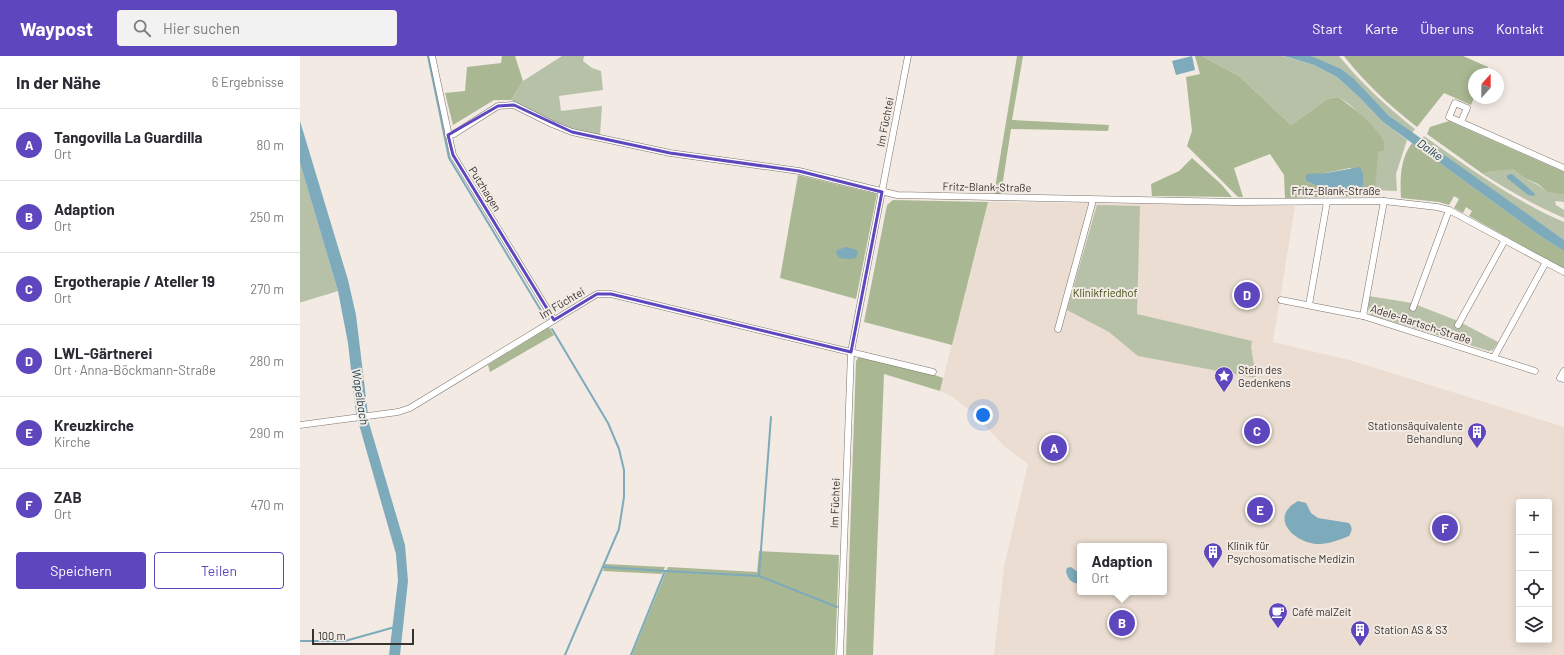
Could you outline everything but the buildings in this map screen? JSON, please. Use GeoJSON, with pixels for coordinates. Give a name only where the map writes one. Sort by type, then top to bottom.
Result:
{"type":"FeatureCollection","features":[{"type":"Feature","properties":{"kind":"street","name":"Putzhagen"},"geometry":{"type":"LineString","coordinates":[[432,56],[453,155],[554,320]]}},
{"type":"Feature","properties":{"kind":"street","name":"Im Füchtei"},"geometry":{"type":"LineString","coordinates":[[840,655],[851,352],[908,56]]}},
{"type":"Feature","properties":{"kind":"street"},"geometry":{"type":"LineString","coordinates":[[448,135],[454,134],[498,106],[514,105],[572,132],[670,153],[799,171],[882,192]]}},
{"type":"Feature","properties":{"kind":"street"},"geometry":{"type":"LineString","coordinates":[[1461,122],[1564,168]]}},
{"type":"Feature","properties":{"kind":"street","name":"Fritz-Blank-Straße"},"geometry":{"type":"LineString","coordinates":[[882,192],[897,195],[1092,200],[1384,201],[1437,207],[1449,210],[1564,272]]}},
{"type":"Feature","properties":{"kind":"street"},"geometry":{"type":"LineString","coordinates":[[1058,329],[1092,200]]}},
{"type":"Feature","properties":{"kind":"street","name":"Adele-Bartsch-Straße"},"geometry":{"type":"LineString","coordinates":[[1384,201],[1363,316],[1535,372]]}},
{"type":"Feature","properties":{"kind":"street"},"geometry":{"type":"LineString","coordinates":[[1309,305],[1327,202]]}},
{"type":"Feature","properties":{"kind":"street"},"geometry":{"type":"LineString","coordinates":[[1413,308],[1449,210]]}},
{"type":"Feature","properties":{"kind":"street"},"geometry":{"type":"LineString","coordinates":[[1458,325],[1505,240]]}},
{"type":"Feature","properties":{"kind":"street"},"geometry":{"type":"LineString","coordinates":[[1494,358],[1546,262]]}},
{"type":"Feature","properties":{"kind":"street","name":"Im Füchtei"},"geometry":{"type":"LineString","coordinates":[[300,425],[374,416],[398,412],[410,408],[597,294],[611,294],[933,372]]}},
{"type":"Feature","properties":{"kind":"street"},"geometry":{"type":"LineString","coordinates":[[1281,300],[1363,316]]}},
{"type":"Feature","properties":{"kind":"street"},"geometry":{"type":"LineString","coordinates":[[1564,371],[1560,378],[1564,379]]}},
{"type":"Feature","properties":{"kind":"highlighted area"},"geometry":{"type":"Polygon","coordinates":[[[514,105],[572,132],[602,139],[670,153],[799,171],[882,192],[851,352],[611,294],[597,294],[554,320],[453,155],[448,135],[498,106],[514,105]]]}},
{"type":"Feature","properties":{"kind":"shaded area"},"geometry":{"type":"Polygon","coordinates":[[[988,202],[1295,206],[1273,342],[1353,361],[1564,427],[1564,655],[994,655],[1004,567],[1028,464],[1005,447],[971,411],[951,396],[940,391],[988,202]]]}},
{"type":"Feature","properties":{"kind":"green space"},"geometry":{"type":"Polygon","coordinates":[[[502,56],[515,56],[523,81],[511,100],[494,100],[453,125],[445,93],[465,91],[467,67],[501,63],[502,56]]]}},
{"type":"Feature","properties":{"kind":"green space"},"geometry":{"type":"Polygon","coordinates":[[[562,56],[584,56],[583,61],[592,68],[601,71],[603,90],[559,96],[561,111],[602,106],[600,135],[573,130],[511,100],[523,81],[562,56]]]}},
{"type":"Feature","properties":{"kind":"green space"},"geometry":{"type":"Polygon","coordinates":[[[1017,56],[1023,56],[1012,120],[1109,125],[1108,131],[1011,129],[1001,194],[994,194],[1017,56]]]}},
{"type":"Feature","properties":{"kind":"green space"},"geometry":{"type":"Polygon","coordinates":[[[1195,56],[1202,56],[1239,76],[1291,125],[1327,99],[1338,97],[1357,111],[1376,130],[1384,143],[1384,151],[1379,151],[1374,196],[1285,198],[1284,175],[1270,154],[1234,168],[1243,197],[1238,197],[1187,146],[1192,131],[1186,77],[1200,74],[1195,56]],[[1350,168],[1305,177],[1306,181],[1320,187],[1341,191],[1363,187],[1363,174],[1350,168]]]}},
{"type":"Feature","properties":{"kind":"green space"},"geometry":{"type":"Polygon","coordinates":[[[1202,56],[1283,56],[1314,65],[1337,77],[1383,122],[1407,140],[1396,174],[1397,191],[1374,190],[1379,151],[1376,130],[1349,104],[1338,97],[1327,99],[1291,125],[1239,76],[1202,56]]]}},
{"type":"Feature","properties":{"kind":"green space"},"geometry":{"type":"Polygon","coordinates":[[[1311,56],[1339,56],[1375,95],[1415,129],[1412,133],[1311,56]]]}},
{"type":"Feature","properties":{"kind":"green space"},"geometry":{"type":"Polygon","coordinates":[[[1344,56],[1463,56],[1488,67],[1468,68],[1468,104],[1444,93],[1417,127],[1378,94],[1360,76],[1344,56]]]}},
{"type":"Feature","properties":{"kind":"green space"},"geometry":{"type":"Polygon","coordinates":[[[1449,121],[1564,172],[1564,195],[1547,192],[1538,184],[1524,178],[1513,169],[1487,172],[1483,174],[1427,134],[1430,127],[1449,121]]]}},
{"type":"Feature","properties":{"kind":"green space"},"geometry":{"type":"Polygon","coordinates":[[[1424,136],[1509,194],[1564,222],[1564,240],[1421,140],[1424,136]]]}},
{"type":"Feature","properties":{"kind":"green space"},"geometry":{"type":"Polygon","coordinates":[[[1412,143],[1543,238],[1564,251],[1564,269],[1469,216],[1472,211],[1466,207],[1463,213],[1454,208],[1459,199],[1454,196],[1449,205],[1439,202],[1401,198],[1401,176],[1403,162],[1412,143]]]}},
{"type":"Feature","properties":{"kind":"green space"},"geometry":{"type":"Polygon","coordinates":[[[1192,158],[1221,184],[1232,197],[1152,196],[1151,184],[1179,171],[1192,158]]]}},
{"type":"Feature","properties":{"kind":"green space"},"geometry":{"type":"Polygon","coordinates":[[[300,163],[338,291],[302,302],[300,302],[300,163]]]}},
{"type":"Feature","properties":{"kind":"green space"},"geometry":{"type":"Polygon","coordinates":[[[1513,169],[1524,178],[1538,185],[1547,192],[1564,195],[1564,202],[1555,201],[1556,205],[1564,210],[1564,218],[1523,198],[1483,174],[1513,169]]]}},
{"type":"Feature","properties":{"kind":"green space"},"geometry":{"type":"Polygon","coordinates":[[[798,175],[877,194],[856,299],[780,278],[798,175]]]}},
{"type":"Feature","properties":{"kind":"green space"},"geometry":{"type":"Polygon","coordinates":[[[893,200],[988,202],[952,345],[864,322],[887,205],[893,200]]]}},
{"type":"Feature","properties":{"kind":"green space","name":"Klinikfriedhof"},"geometry":{"type":"Polygon","coordinates":[[[1097,205],[1140,206],[1137,314],[1252,341],[1251,347],[1256,378],[1138,356],[1109,332],[1067,310],[1097,205]]]}},
{"type":"Feature","properties":{"kind":"green space"},"geometry":{"type":"Polygon","coordinates":[[[1369,296],[1412,303],[1458,321],[1498,342],[1493,350],[1489,351],[1371,315],[1368,312],[1369,296]]]}},
{"type":"Feature","properties":{"kind":"green space"},"geometry":{"type":"Polygon","coordinates":[[[549,327],[554,335],[490,372],[488,365],[549,327]]]}},
{"type":"Feature","properties":{"kind":"green space"},"geometry":{"type":"Polygon","coordinates":[[[859,357],[923,371],[943,378],[940,391],[884,374],[873,655],[846,655],[856,361],[859,357]]]}},
{"type":"Feature","properties":{"kind":"green space"},"geometry":{"type":"Polygon","coordinates":[[[759,551],[839,555],[835,655],[632,655],[668,567],[757,572],[759,551]]]}},
{"type":"Feature","properties":{"kind":"green space"},"geometry":{"type":"Polygon","coordinates":[[[605,564],[665,567],[662,574],[603,571],[605,564]]]}},
{"type":"Feature","properties":{"kind":"water"},"geometry":{"type":"Polygon","coordinates":[[[1192,56],[1195,70],[1176,75],[1172,61],[1192,56]]]}},
{"type":"Feature","properties":{"kind":"water","name":"Dalke"},"geometry":{"type":"Polygon","coordinates":[[[1284,56],[1311,56],[1341,69],[1354,79],[1388,115],[1564,240],[1564,251],[1543,238],[1383,122],[1337,77],[1314,65],[1284,56]]]}},
{"type":"Feature","properties":{"kind":"water","name":"Wapelbach"},"geometry":{"type":"Polygon","coordinates":[[[300,121],[348,280],[356,315],[369,423],[405,545],[408,581],[400,655],[389,655],[398,580],[396,554],[356,414],[348,343],[338,291],[300,163],[300,121]]]}},
{"type":"Feature","properties":{"kind":"water"},"geometry":{"type":"Polygon","coordinates":[[[1360,167],[1363,174],[1363,187],[1355,189],[1341,191],[1327,189],[1306,181],[1305,177],[1307,174],[1326,173],[1360,167]]]}},
{"type":"Feature","properties":{"kind":"water"},"geometry":{"type":"Polygon","coordinates":[[[1512,174],[1535,195],[1528,195],[1507,178],[1507,175],[1512,174]]]}},
{"type":"Feature","properties":{"kind":"water"},"geometry":{"type":"Polygon","coordinates":[[[846,247],[857,250],[858,253],[856,258],[839,258],[836,253],[837,250],[846,247]]]}},
{"type":"Feature","properties":{"kind":"water"},"geometry":{"type":"Polygon","coordinates":[[[1298,501],[1306,503],[1311,513],[1318,518],[1349,523],[1352,530],[1351,533],[1349,536],[1323,544],[1310,543],[1302,540],[1288,529],[1285,522],[1285,515],[1289,508],[1298,501]]]}},
{"type":"Feature","properties":{"kind":"water"},"geometry":{"type":"Polygon","coordinates":[[[1071,567],[1077,572],[1077,584],[1072,582],[1068,577],[1066,571],[1067,568],[1071,567]]]}},
{"type":"Feature","properties":{"kind":"waterway"},"geometry":{"type":"LineString","coordinates":[[428,56],[449,158],[546,319]]}},
{"type":"Feature","properties":{"kind":"waterway"},"geometry":{"type":"LineString","coordinates":[[552,329],[608,423],[619,449],[624,470],[624,497],[619,529],[565,655]]}},
{"type":"Feature","properties":{"kind":"waterway"},"geometry":{"type":"LineString","coordinates":[[759,576],[771,417]]}},
{"type":"Feature","properties":{"kind":"waterway"},"geometry":{"type":"LineString","coordinates":[[603,567],[665,571]]}},
{"type":"Feature","properties":{"kind":"waterway"},"geometry":{"type":"LineString","coordinates":[[631,655],[665,571],[759,576],[837,607]]}},
{"type":"Feature","properties":{"kind":"waterway"},"geometry":{"type":"LineString","coordinates":[[300,641],[345,641],[395,627]]}},
{"type":"Feature","properties":{"kind":"place","name":"LWL-Gärtnerei"},"geometry":{"type":"Point","coordinates":[1247,295]}},
{"type":"Feature","properties":{"kind":"place","name":"Stein des Gedenkens"},"geometry":{"type":"Point","coordinates":[1224,393]}},
{"type":"Feature","properties":{"kind":"place","name":"Ergotherapie / Ateller 19"},"geometry":{"type":"Point","coordinates":[1257,431]}},
{"type":"Feature","properties":{"kind":"place","name":"Tangovilla La Guardilla"},"geometry":{"type":"Point","coordinates":[1054,448]}},
{"type":"Feature","properties":{"kind":"place","name":"Stationsäquivalente Behandlung"},"geometry":{"type":"Point","coordinates":[1477,449]}},
{"type":"Feature","properties":{"kind":"place","name":"Kreuzkirche"},"geometry":{"type":"Point","coordinates":[1260,510]}},
{"type":"Feature","properties":{"kind":"place","name":"ZAB"},"geometry":{"type":"Point","coordinates":[1445,528]}},
{"type":"Feature","properties":{"kind":"place","name":"Klinik für Psychosomatische Medizin"},"geometry":{"type":"Point","coordinates":[1213,569]}},
{"type":"Feature","properties":{"kind":"place","name":"Adaption"},"geometry":{"type":"Point","coordinates":[1122,623]}},
{"type":"Feature","properties":{"kind":"place","name":"Café malZeit"},"geometry":{"type":"Point","coordinates":[1278,629]}},
{"type":"Feature","properties":{"kind":"place","name":"Station AS & S3"},"geometry":{"type":"Point","coordinates":[1360,647]}}]}
